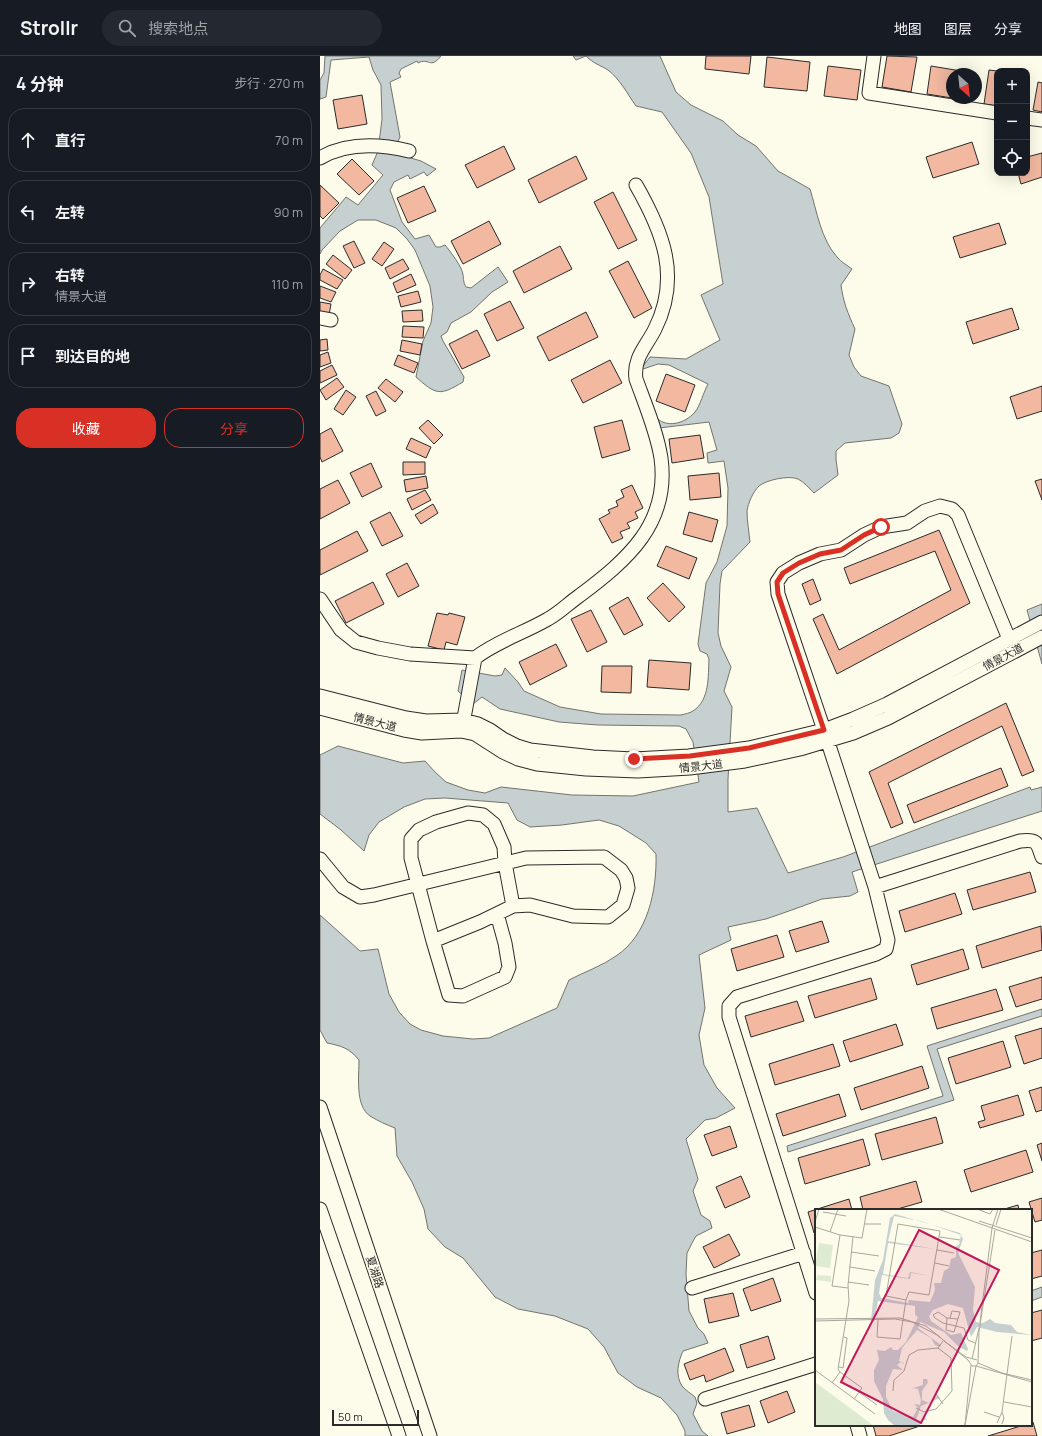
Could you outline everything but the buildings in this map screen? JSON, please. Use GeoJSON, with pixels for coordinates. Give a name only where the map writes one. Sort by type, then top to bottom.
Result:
{"type":"FeatureCollection","features":[{"type":"Feature","properties":{"kind":"street"},"geometry":{"type":"LineString","coordinates":[[874,56],[869,93],[994,113]]}},
{"type":"Feature","properties":{"kind":"street"},"geometry":{"type":"LineString","coordinates":[[1030,118],[1042,120]]}},
{"type":"Feature","properties":{"kind":"street"},"geometry":{"type":"LineString","coordinates":[[320,158],[336,151],[351,147],[369,145],[393,147],[409,151]]}},
{"type":"Feature","properties":{"kind":"street"},"geometry":{"type":"LineString","coordinates":[[462,726],[474,663],[487,649],[548,619],[609,574],[635,547],[650,527],[659,504],[663,480],[661,458],[658,442],[636,379],[635,369],[638,359],[655,330],[663,312],[668,287],[668,267],[665,249],[658,228],[636,185]]}},
{"type":"Feature","properties":{"kind":"street"},"geometry":{"type":"LineString","coordinates":[[815,1290],[729,1017],[729,1006],[737,997],[876,954],[886,949],[888,940],[860,841],[778,594],[777,582],[783,573],[799,563],[820,554],[841,550],[864,535],[881,527],[907,523],[925,511],[940,506],[952,509],[958,515],[1015,641]]}},
{"type":"Feature","properties":{"kind":"street"},"geometry":{"type":"LineString","coordinates":[[320,599],[341,630],[356,642],[410,654],[474,663]]}},
{"type":"Feature","properties":{"kind":"street","name":"情景大道"},"geometry":{"type":"LineString","coordinates":[[320,696],[406,718],[462,726],[502,752],[518,759],[537,764],[586,769],[638,771],[744,755],[826,736],[853,733],[888,718],[1015,641],[1042,622]]}},
{"type":"Feature","properties":{"kind":"street","name":"情景大道"},"geometry":{"type":"LineString","coordinates":[[1015,641],[1042,637]]}},
{"type":"Feature","properties":{"kind":"street","name":"情景大道"},"geometry":{"type":"LineString","coordinates":[[320,708],[404,730],[422,733],[462,726]]}},
{"type":"Feature","properties":{"kind":"street"},"geometry":{"type":"LineString","coordinates":[[497,914],[505,942],[509,967],[505,977],[463,996],[450,995],[433,941],[411,858],[411,839],[419,830],[436,822],[468,813],[483,815],[494,824],[504,847],[505,863],[514,906]]}},
{"type":"Feature","properties":{"kind":"street"},"geometry":{"type":"LineString","coordinates":[[872,881],[1020,841],[1032,840],[1038,844],[1042,857]]}},
{"type":"Feature","properties":{"kind":"street"},"geometry":{"type":"LineString","coordinates":[[320,859],[342,887],[360,896],[374,895],[526,858],[604,857],[621,870],[626,878],[628,888],[623,905],[608,917],[573,916],[530,905],[514,906],[433,941]]}},
{"type":"Feature","properties":{"kind":"street","name":"夏湖路"},"geometry":{"type":"LineString","coordinates":[[320,1107],[430,1436]]}},
{"type":"Feature","properties":{"kind":"street"},"geometry":{"type":"LineString","coordinates":[[320,1209],[399,1436]]}},
{"type":"Feature","properties":{"kind":"street"},"geometry":{"type":"LineString","coordinates":[[692,1288],[804,1253]]}},
{"type":"Feature","properties":{"kind":"street"},"geometry":{"type":"LineString","coordinates":[[706,1399],[815,1364]]}},
{"type":"Feature","properties":{"kind":"street"},"geometry":{"type":"LineString","coordinates":[[857,1426],[860,1436]]}},
{"type":"Feature","properties":{"kind":"shaded area"},"geometry":{"type":"Polygon","coordinates":[[[325,56],[441,56],[432,63],[425,61],[418,63],[417,61],[401,69],[399,73],[401,77],[390,82],[400,137],[398,141],[397,154],[421,161],[436,169],[427,176],[424,172],[410,179],[408,175],[394,182],[390,190],[402,222],[415,239],[429,235],[436,247],[445,245],[461,268],[466,287],[471,288],[498,267],[508,282],[492,292],[471,312],[451,323],[447,332],[441,336],[464,377],[463,382],[449,390],[438,392],[416,377],[423,341],[431,323],[433,307],[430,286],[415,250],[407,239],[396,228],[376,220],[358,220],[340,231],[320,254],[320,228],[346,197],[358,205],[383,175],[372,165],[378,151],[382,119],[381,85],[373,70],[369,57],[331,60],[326,97],[320,99],[320,80],[324,73],[325,56]]]}},
{"type":"Feature","properties":{"kind":"shaded area"},"geometry":{"type":"Polygon","coordinates":[[[573,56],[586,56],[576,60],[573,56]]]}},
{"type":"Feature","properties":{"kind":"shaded area"},"geometry":{"type":"Polygon","coordinates":[[[586,56],[660,56],[676,92],[691,105],[723,121],[738,135],[756,146],[778,171],[810,189],[820,225],[827,242],[839,259],[852,269],[841,285],[846,307],[855,329],[849,355],[854,367],[861,376],[889,386],[902,424],[899,433],[891,438],[845,443],[836,451],[838,475],[814,493],[798,479],[784,478],[772,480],[762,484],[757,488],[751,498],[747,511],[750,542],[722,571],[720,584],[718,633],[721,646],[731,667],[724,691],[732,707],[728,779],[728,812],[757,808],[788,873],[843,857],[1030,787],[1031,790],[1042,787],[1042,811],[852,872],[858,892],[850,896],[822,899],[766,919],[728,927],[731,940],[699,955],[705,1008],[699,1035],[704,1065],[717,1088],[735,1108],[716,1118],[705,1120],[686,1139],[698,1179],[693,1191],[701,1215],[710,1221],[712,1228],[696,1236],[692,1243],[687,1253],[686,1274],[689,1311],[708,1343],[683,1351],[679,1364],[678,1377],[682,1386],[695,1397],[697,1403],[693,1414],[702,1431],[708,1436],[685,1436],[685,1431],[677,1415],[661,1398],[637,1387],[618,1373],[604,1347],[588,1329],[555,1316],[518,1309],[495,1297],[463,1258],[445,1247],[428,1229],[424,1209],[412,1182],[397,1156],[395,1128],[370,1116],[362,1105],[359,1090],[359,1060],[345,1048],[327,1043],[320,1030],[320,915],[360,951],[378,949],[389,994],[399,1012],[410,1024],[421,1030],[443,1036],[473,1039],[489,1038],[557,1008],[569,980],[605,963],[627,947],[643,924],[648,911],[655,882],[656,854],[646,843],[619,826],[599,820],[562,825],[530,827],[517,820],[508,803],[445,798],[425,799],[404,807],[379,822],[369,835],[364,851],[341,830],[320,814],[320,755],[338,746],[403,763],[425,761],[446,782],[468,790],[485,793],[501,787],[572,795],[633,796],[699,782],[693,742],[686,729],[679,726],[598,725],[559,722],[500,709],[482,697],[473,704],[458,691],[462,670],[495,676],[502,675],[505,668],[524,691],[560,707],[601,714],[681,715],[692,712],[699,706],[703,701],[707,687],[709,659],[707,654],[700,651],[698,644],[706,583],[717,562],[727,526],[728,488],[724,461],[708,463],[707,453],[717,450],[709,422],[659,428],[655,416],[664,423],[669,424],[686,420],[697,409],[708,384],[669,365],[658,364],[640,370],[650,357],[686,359],[720,340],[701,295],[723,284],[709,197],[691,153],[662,112],[636,106],[620,82],[608,70],[586,56]]]}},
{"type":"Feature","properties":{"kind":"shaded area"},"geometry":{"type":"Polygon","coordinates":[[[1042,604],[1042,664],[1027,610],[1042,604]]]}},
{"type":"Feature","properties":{"kind":"shaded area"},"geometry":{"type":"Polygon","coordinates":[[[1042,1009],[1042,1016],[937,1049],[954,1100],[788,1152],[787,1146],[943,1096],[927,1046],[1042,1009]]]}},
{"type":"Feature","properties":{"kind":"shaded area"},"geometry":{"type":"Polygon","coordinates":[[[1042,1287],[1042,1297],[1032,1301],[1032,1291],[1042,1287]]]}},
{"type":"Feature","properties":{"kind":"route"},"geometry":{"type":"LineString","coordinates":[[634,759],[690,756],[749,748],[824,730],[778,594],[777,582],[783,573],[799,563],[820,554],[841,550],[864,535],[881,527]]}}]}
